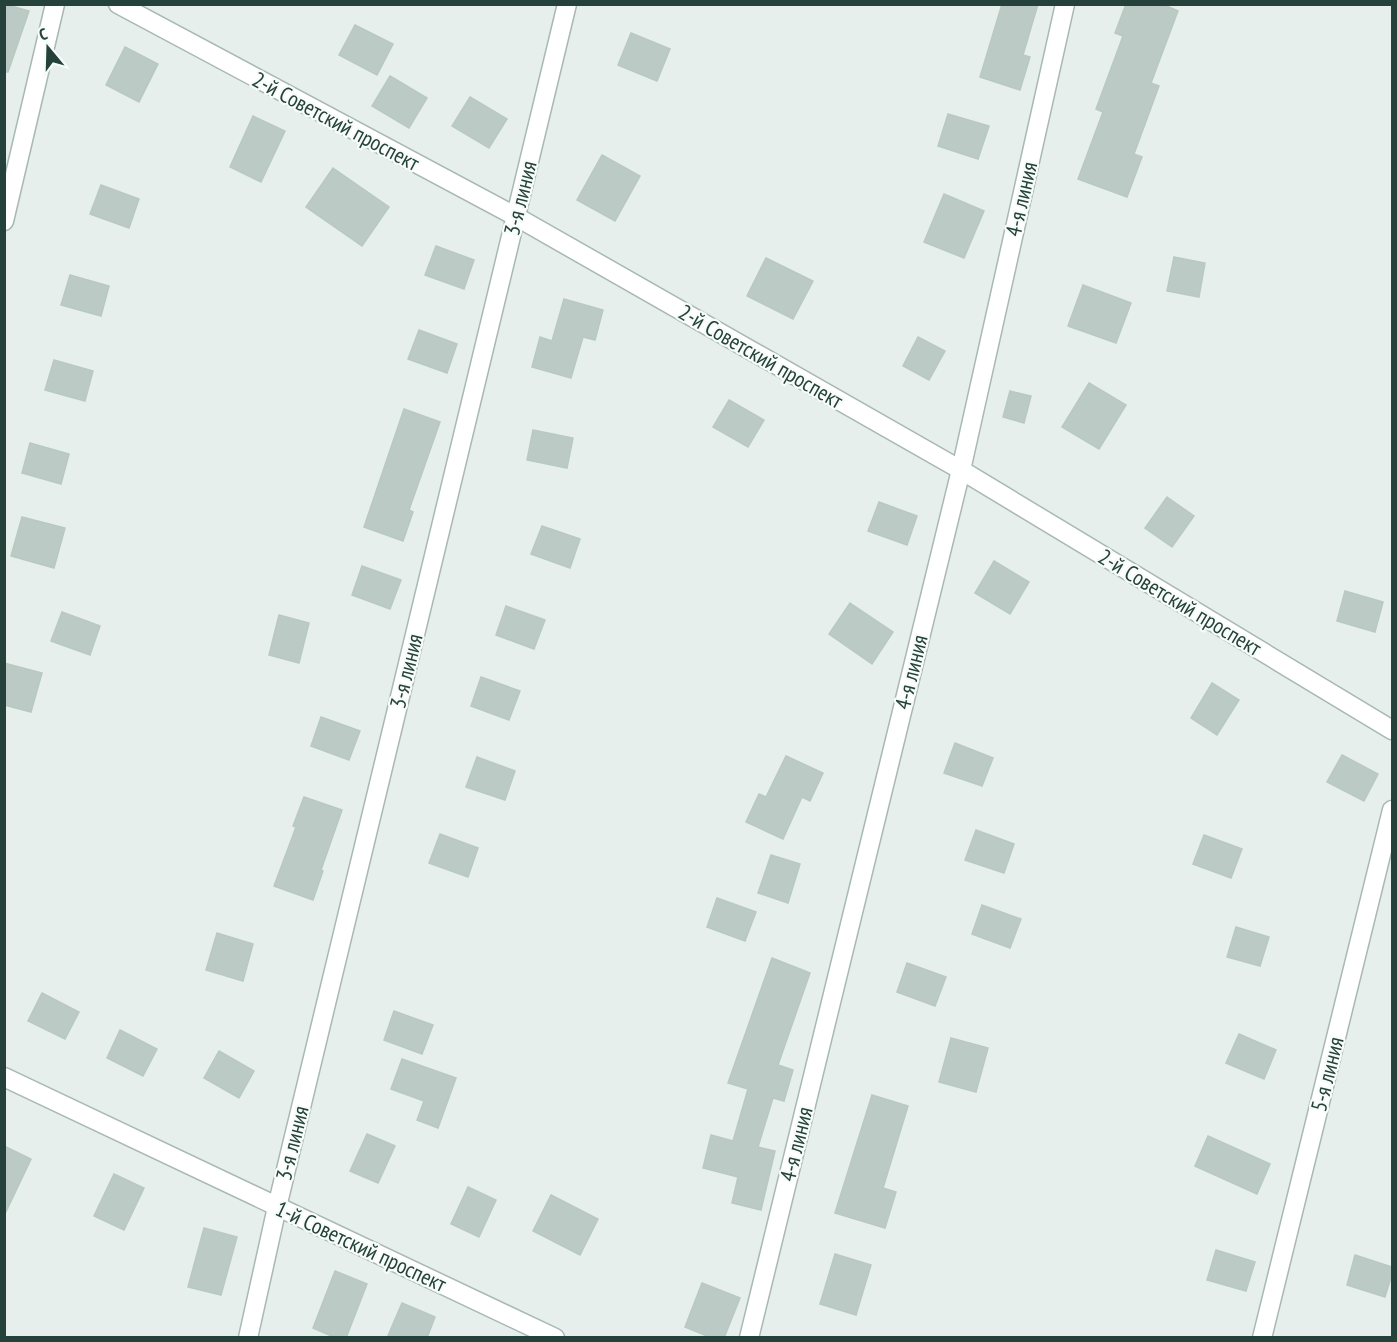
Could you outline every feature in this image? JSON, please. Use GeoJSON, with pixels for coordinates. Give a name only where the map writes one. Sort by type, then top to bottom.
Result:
{"type":"FeatureCollection","features":[{"type":"Feature","properties":{"kind":"street"},"geometry":{"type":"LineString","coordinates":[[4,221],[55,4]]}},
{"type":"Feature","properties":{"kind":"street","name":"2-й Советский проспект"},"geometry":{"type":"LineString","coordinates":[[118,4],[515,216],[960,470],[1392,730]]}},
{"type":"Feature","properties":{"kind":"street","name":"3-я линия"},"geometry":{"type":"LineString","coordinates":[[248,1338],[277,1207],[567,4]]}},
{"type":"Feature","properties":{"kind":"street","name":"4-я линия"},"geometry":{"type":"LineString","coordinates":[[749,1338],[960,470],[1065,4]]}},
{"type":"Feature","properties":{"kind":"street","name":"5-я линия"},"geometry":{"type":"LineString","coordinates":[[1262,1338],[1392,810]]}},
{"type":"Feature","properties":{"kind":"street","name":"1-й Советский проспект"},"geometry":{"type":"LineString","coordinates":[[4,1077],[555,1338]]}},
{"type":"Feature","properties":{"kind":"building"},"geometry":{"type":"Polygon","coordinates":[[[4,4],[29,11],[8,72],[4,72],[4,4]]]}},
{"type":"Feature","properties":{"kind":"building"},"geometry":{"type":"Polygon","coordinates":[[[1002,4],[1038,4],[1023,55],[1030,57],[1020,90],[980,77],[1002,4]]]}},
{"type":"Feature","properties":{"kind":"building"},"geometry":{"type":"Polygon","coordinates":[[[1126,4],[1162,4],[1178,11],[1151,83],[1159,86],[1134,154],[1142,157],[1127,197],[1078,179],[1103,112],[1096,109],[1123,36],[1115,33],[1126,4]]]}},
{"type":"Feature","properties":{"kind":"building"},"geometry":{"type":"Polygon","coordinates":[[[355,25],[393,44],[377,75],[339,55],[355,25]]]}},
{"type":"Feature","properties":{"kind":"building"},"geometry":{"type":"Polygon","coordinates":[[[631,33],[670,49],[657,81],[618,65],[631,33]]]}},
{"type":"Feature","properties":{"kind":"building"},"geometry":{"type":"Polygon","coordinates":[[[125,47],[158,64],[139,102],[106,85],[125,47]]]}},
{"type":"Feature","properties":{"kind":"building"},"geometry":{"type":"Polygon","coordinates":[[[390,76],[427,98],[409,128],[372,106],[390,76]]]}},
{"type":"Feature","properties":{"kind":"building"},"geometry":{"type":"Polygon","coordinates":[[[470,97],[507,119],[489,148],[452,126],[470,97]]]}},
{"type":"Feature","properties":{"kind":"building"},"geometry":{"type":"Polygon","coordinates":[[[948,114],[989,126],[978,159],[938,146],[948,114]]]}},
{"type":"Feature","properties":{"kind":"building"},"geometry":{"type":"Polygon","coordinates":[[[253,116],[285,131],[261,182],[230,167],[253,116]]]}},
{"type":"Feature","properties":{"kind":"building"},"geometry":{"type":"Polygon","coordinates":[[[602,155],[640,176],[615,221],[577,200],[602,155]]]}},
{"type":"Feature","properties":{"kind":"building"},"geometry":{"type":"Polygon","coordinates":[[[333,168],[389,207],[362,246],[306,207],[333,168]]]}},
{"type":"Feature","properties":{"kind":"building"},"geometry":{"type":"Polygon","coordinates":[[[101,185],[139,199],[129,228],[90,214],[101,185]]]}},
{"type":"Feature","properties":{"kind":"building"},"geometry":{"type":"Polygon","coordinates":[[[944,194],[984,211],[964,258],[924,242],[944,194]]]}},
{"type":"Feature","properties":{"kind":"building"},"geometry":{"type":"Polygon","coordinates":[[[436,246],[474,260],[464,289],[425,275],[436,246]]]}},
{"type":"Feature","properties":{"kind":"building"},"geometry":{"type":"Polygon","coordinates":[[[1174,257],[1205,263],[1199,297],[1167,291],[1174,257]]]}},
{"type":"Feature","properties":{"kind":"building"},"geometry":{"type":"Polygon","coordinates":[[[766,258],[813,281],[793,319],[747,296],[766,258]]]}},
{"type":"Feature","properties":{"kind":"building"},"geometry":{"type":"Polygon","coordinates":[[[70,275],[109,286],[101,316],[61,305],[70,275]]]}},
{"type":"Feature","properties":{"kind":"building"},"geometry":{"type":"Polygon","coordinates":[[[1083,285],[1131,303],[1116,343],[1068,326],[1083,285]]]}},
{"type":"Feature","properties":{"kind":"building"},"geometry":{"type":"Polygon","coordinates":[[[564,299],[603,310],[595,340],[583,337],[571,378],[532,367],[540,337],[552,341],[564,299]]]}},
{"type":"Feature","properties":{"kind":"building"},"geometry":{"type":"Polygon","coordinates":[[[419,330],[457,344],[447,373],[408,359],[419,330]]]}},
{"type":"Feature","properties":{"kind":"building"},"geometry":{"type":"Polygon","coordinates":[[[918,337],[945,351],[929,380],[903,366],[918,337]]]}},
{"type":"Feature","properties":{"kind":"building"},"geometry":{"type":"Polygon","coordinates":[[[54,360],[93,371],[85,401],[45,390],[54,360]]]}},
{"type":"Feature","properties":{"kind":"building"},"geometry":{"type":"Polygon","coordinates":[[[1089,383],[1126,405],[1099,449],[1062,427],[1089,383]]]}},
{"type":"Feature","properties":{"kind":"building"},"geometry":{"type":"Polygon","coordinates":[[[1010,391],[1031,396],[1024,423],[1003,417],[1010,391]]]}},
{"type":"Feature","properties":{"kind":"building"},"geometry":{"type":"Polygon","coordinates":[[[729,400],[764,420],[748,447],[713,427],[729,400]]]}},
{"type":"Feature","properties":{"kind":"building"},"geometry":{"type":"Polygon","coordinates":[[[404,409],[440,422],[409,510],[413,512],[403,541],[364,527],[404,409]]]}},
{"type":"Feature","properties":{"kind":"building"},"geometry":{"type":"Polygon","coordinates":[[[533,430],[573,438],[567,468],[527,460],[533,430]]]}},
{"type":"Feature","properties":{"kind":"building"},"geometry":{"type":"Polygon","coordinates":[[[30,443],[69,454],[61,484],[22,473],[30,443]]]}},
{"type":"Feature","properties":{"kind":"building"},"geometry":{"type":"Polygon","coordinates":[[[1167,497],[1194,516],[1172,547],[1145,528],[1167,497]]]}},
{"type":"Feature","properties":{"kind":"building"},"geometry":{"type":"Polygon","coordinates":[[[879,502],[917,516],[907,545],[868,531],[879,502]]]}},
{"type":"Feature","properties":{"kind":"building"},"geometry":{"type":"Polygon","coordinates":[[[22,517],[65,528],[54,568],[11,556],[22,517]]]}},
{"type":"Feature","properties":{"kind":"building"},"geometry":{"type":"Polygon","coordinates":[[[542,526],[580,539],[570,568],[531,554],[542,526]]]}},
{"type":"Feature","properties":{"kind":"building"},"geometry":{"type":"Polygon","coordinates":[[[994,561],[1029,582],[1010,614],[975,593],[994,561]]]}},
{"type":"Feature","properties":{"kind":"building"},"geometry":{"type":"Polygon","coordinates":[[[362,566],[401,580],[390,609],[352,595],[362,566]]]}},
{"type":"Feature","properties":{"kind":"building"},"geometry":{"type":"Polygon","coordinates":[[[1345,591],[1383,602],[1375,632],[1337,621],[1345,591]]]}},
{"type":"Feature","properties":{"kind":"building"},"geometry":{"type":"Polygon","coordinates":[[[850,603],[893,632],[872,664],[829,634],[850,603]]]}},
{"type":"Feature","properties":{"kind":"building"},"geometry":{"type":"Polygon","coordinates":[[[506,606],[545,620],[534,649],[496,635],[506,606]]]}},
{"type":"Feature","properties":{"kind":"building"},"geometry":{"type":"Polygon","coordinates":[[[62,612],[100,626],[90,655],[51,641],[62,612]]]}},
{"type":"Feature","properties":{"kind":"building"},"geometry":{"type":"Polygon","coordinates":[[[279,615],[309,623],[299,663],[269,655],[279,615]]]}},
{"type":"Feature","properties":{"kind":"building"},"geometry":{"type":"Polygon","coordinates":[[[4,663],[42,673],[31,712],[4,705],[4,663]]]}},
{"type":"Feature","properties":{"kind":"building"},"geometry":{"type":"Polygon","coordinates":[[[481,677],[520,691],[509,720],[471,706],[481,677]]]}},
{"type":"Feature","properties":{"kind":"building"},"geometry":{"type":"Polygon","coordinates":[[[1212,683],[1239,700],[1217,735],[1191,718],[1212,683]]]}},
{"type":"Feature","properties":{"kind":"building"},"geometry":{"type":"Polygon","coordinates":[[[321,717],[360,731],[349,760],[311,746],[321,717]]]}},
{"type":"Feature","properties":{"kind":"building"},"geometry":{"type":"Polygon","coordinates":[[[955,743],[993,758],[982,786],[944,773],[955,743]]]}},
{"type":"Feature","properties":{"kind":"building"},"geometry":{"type":"Polygon","coordinates":[[[1342,755],[1378,774],[1364,801],[1327,782],[1342,755]]]}},
{"type":"Feature","properties":{"kind":"building"},"geometry":{"type":"Polygon","coordinates":[[[786,756],[823,773],[810,801],[802,797],[783,839],[746,822],[759,794],[766,797],[786,756]]]}},
{"type":"Feature","properties":{"kind":"building"},"geometry":{"type":"Polygon","coordinates":[[[477,757],[515,771],[505,800],[466,787],[477,757]]]}},
{"type":"Feature","properties":{"kind":"building"},"geometry":{"type":"Polygon","coordinates":[[[304,797],[342,810],[313,900],[274,886],[296,827],[293,826],[304,797]]]}},
{"type":"Feature","properties":{"kind":"building"},"geometry":{"type":"Polygon","coordinates":[[[976,830],[1014,844],[1004,873],[965,860],[976,830]]]}},
{"type":"Feature","properties":{"kind":"building"},"geometry":{"type":"Polygon","coordinates":[[[440,834],[478,848],[468,877],[429,863],[440,834]]]}},
{"type":"Feature","properties":{"kind":"building"},"geometry":{"type":"Polygon","coordinates":[[[1204,835],[1242,849],[1231,878],[1193,864],[1204,835]]]}},
{"type":"Feature","properties":{"kind":"building"},"geometry":{"type":"Polygon","coordinates":[[[771,855],[800,864],[788,903],[758,893],[771,855]]]}},
{"type":"Feature","properties":{"kind":"building"},"geometry":{"type":"Polygon","coordinates":[[[717,898],[756,912],[745,941],[707,927],[717,898]]]}},
{"type":"Feature","properties":{"kind":"building"},"geometry":{"type":"Polygon","coordinates":[[[982,905],[1021,919],[1010,948],[972,934],[982,905]]]}},
{"type":"Feature","properties":{"kind":"building"},"geometry":{"type":"Polygon","coordinates":[[[1236,927],[1269,937],[1260,966],[1227,957],[1236,927]]]}},
{"type":"Feature","properties":{"kind":"building"},"geometry":{"type":"Polygon","coordinates":[[[217,933],[253,944],[243,981],[206,970],[217,933]]]}},
{"type":"Feature","properties":{"kind":"building"},"geometry":{"type":"Polygon","coordinates":[[[772,958],[810,973],[778,1065],[793,1070],[784,1101],[773,1098],[758,1147],[775,1151],[761,1210],[732,1203],[738,1177],[703,1168],[711,1135],[733,1141],[748,1089],[728,1083],[772,958]]]}},
{"type":"Feature","properties":{"kind":"building"},"geometry":{"type":"Polygon","coordinates":[[[907,963],[946,977],[935,1006],[897,992],[907,963]]]}},
{"type":"Feature","properties":{"kind":"building"},"geometry":{"type":"Polygon","coordinates":[[[42,993],[79,1012],[65,1039],[28,1021],[42,993]]]}},
{"type":"Feature","properties":{"kind":"building"},"geometry":{"type":"Polygon","coordinates":[[[394,1011],[433,1025],[422,1054],[384,1040],[394,1011]]]}},
{"type":"Feature","properties":{"kind":"building"},"geometry":{"type":"Polygon","coordinates":[[[120,1030],[157,1049],[143,1076],[107,1058],[120,1030]]]}},
{"type":"Feature","properties":{"kind":"building"},"geometry":{"type":"Polygon","coordinates":[[[1239,1034],[1276,1050],[1264,1079],[1226,1063],[1239,1034]]]}},
{"type":"Feature","properties":{"kind":"building"},"geometry":{"type":"Polygon","coordinates":[[[951,1038],[988,1048],[976,1092],[939,1082],[951,1038]]]}},
{"type":"Feature","properties":{"kind":"building"},"geometry":{"type":"Polygon","coordinates":[[[219,1051],[254,1071],[239,1098],[204,1078],[219,1051]]]}},
{"type":"Feature","properties":{"kind":"building"},"geometry":{"type":"Polygon","coordinates":[[[402,1059],[456,1078],[438,1128],[417,1120],[424,1101],[391,1089],[402,1059]]]}},
{"type":"Feature","properties":{"kind":"building"},"geometry":{"type":"Polygon","coordinates":[[[872,1095],[908,1106],[883,1188],[896,1192],[885,1228],[835,1213],[872,1095]]]}},
{"type":"Feature","properties":{"kind":"building"},"geometry":{"type":"Polygon","coordinates":[[[367,1134],[395,1146],[378,1183],[350,1171],[367,1134]]]}},
{"type":"Feature","properties":{"kind":"building"},"geometry":{"type":"Polygon","coordinates":[[[1208,1136],[1270,1164],[1257,1194],[1195,1166],[1208,1136]]]}},
{"type":"Feature","properties":{"kind":"building"},"geometry":{"type":"Polygon","coordinates":[[[4,1146],[31,1159],[4,1216],[4,1146]]]}},
{"type":"Feature","properties":{"kind":"building"},"geometry":{"type":"Polygon","coordinates":[[[114,1174],[144,1188],[124,1230],[94,1216],[114,1174]]]}},
{"type":"Feature","properties":{"kind":"building"},"geometry":{"type":"Polygon","coordinates":[[[468,1187],[496,1200],[479,1237],[451,1224],[468,1187]]]}},
{"type":"Feature","properties":{"kind":"building"},"geometry":{"type":"Polygon","coordinates":[[[551,1195],[598,1219],[580,1255],[533,1231],[551,1195]]]}},
{"type":"Feature","properties":{"kind":"building"},"geometry":{"type":"Polygon","coordinates":[[[204,1228],[237,1237],[221,1295],[188,1287],[204,1228]]]}},
{"type":"Feature","properties":{"kind":"building"},"geometry":{"type":"Polygon","coordinates":[[[1216,1250],[1255,1262],[1246,1291],[1207,1280],[1216,1250]]]}},
{"type":"Feature","properties":{"kind":"building"},"geometry":{"type":"Polygon","coordinates":[[[835,1254],[871,1265],[856,1315],[820,1304],[835,1254]]]}},
{"type":"Feature","properties":{"kind":"building"},"geometry":{"type":"Polygon","coordinates":[[[1355,1255],[1392,1267],[1385,1297],[1347,1285],[1355,1255]]]}},
{"type":"Feature","properties":{"kind":"building"},"geometry":{"type":"Polygon","coordinates":[[[335,1271],[367,1284],[346,1338],[336,1338],[313,1328],[335,1271]]]}},
{"type":"Feature","properties":{"kind":"building"},"geometry":{"type":"Polygon","coordinates":[[[702,1283],[740,1298],[724,1338],[712,1338],[685,1327],[702,1283]]]}},
{"type":"Feature","properties":{"kind":"building"},"geometry":{"type":"Polygon","coordinates":[[[402,1303],[435,1317],[427,1338],[387,1338],[402,1303]]]}}]}
